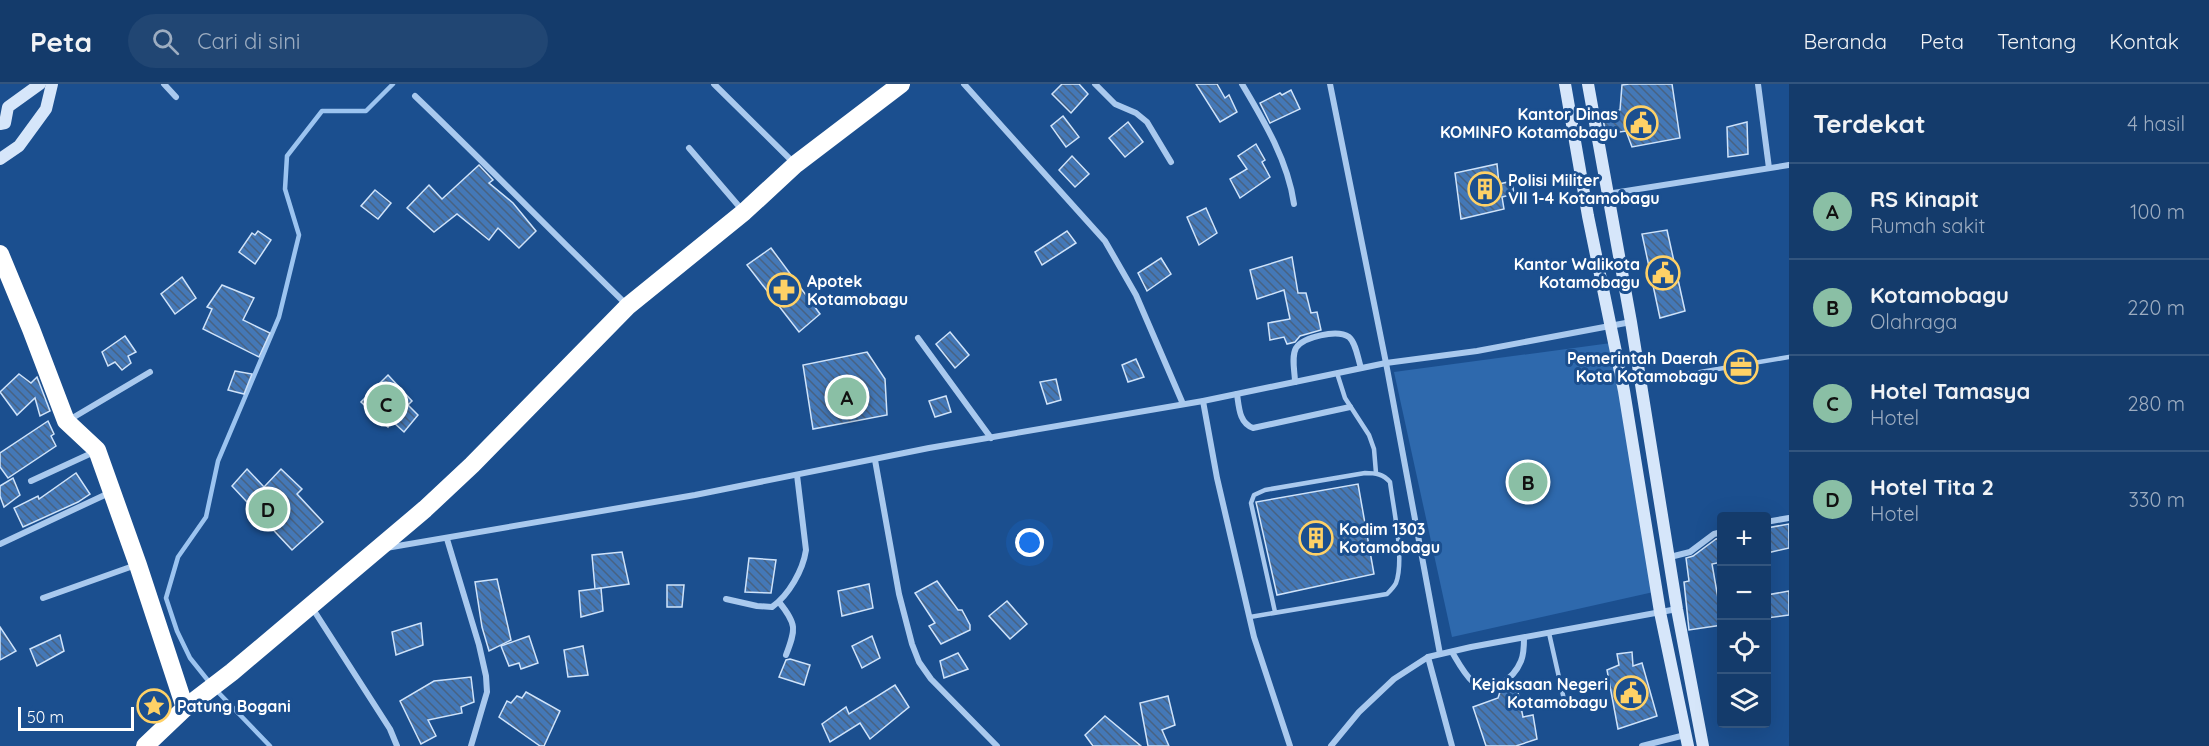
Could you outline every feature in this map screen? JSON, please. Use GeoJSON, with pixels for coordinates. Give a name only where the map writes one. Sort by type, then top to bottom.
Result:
{"type":"FeatureCollection","features":[{"type":"Feature","properties":{"kind":"highway"},"geometry":{"type":"LineString","coordinates":[[145,746],[192,704],[311,606],[472,465],[628,306],[744,212],[796,164],[902,84]]}},
{"type":"Feature","properties":{"kind":"highway"},"geometry":{"type":"LineString","coordinates":[[0,254],[32,329],[66,421],[97,450],[153,613],[192,704]]}},
{"type":"Feature","properties":{"kind":"main road"},"geometry":{"type":"LineString","coordinates":[[0,124],[5,123],[8,107],[39,84]]}},
{"type":"Feature","properties":{"kind":"main road"},"geometry":{"type":"LineString","coordinates":[[0,159],[19,146],[46,109],[52,84]]}},
{"type":"Feature","properties":{"kind":"main road"},"geometry":{"type":"LineString","coordinates":[[1565,84],[1588,216],[1624,391],[1660,612],[1686,740]]}},
{"type":"Feature","properties":{"kind":"main road"},"geometry":{"type":"LineString","coordinates":[[1588,84],[1606,194],[1631,322],[1677,609],[1703,746]]}},
{"type":"Feature","properties":{"kind":"street"},"geometry":{"type":"LineString","coordinates":[[164,84],[176,97]]}},
{"type":"Feature","properties":{"kind":"street"},"geometry":{"type":"LineString","coordinates":[[714,84],[796,164]]}},
{"type":"Feature","properties":{"kind":"street"},"geometry":{"type":"LineString","coordinates":[[964,84],[1104,241],[1136,295],[1183,404]]}},
{"type":"Feature","properties":{"kind":"street"},"geometry":{"type":"LineString","coordinates":[[1095,84],[1115,104],[1136,113],[1147,122],[1171,162]]}},
{"type":"Feature","properties":{"kind":"street"},"geometry":{"type":"LineString","coordinates":[[1242,84],[1262,117],[1285,167],[1294,204]]}},
{"type":"Feature","properties":{"kind":"street"},"geometry":{"type":"LineString","coordinates":[[1330,84],[1386,363],[1440,654]]}},
{"type":"Feature","properties":{"kind":"street"},"geometry":{"type":"LineString","coordinates":[[1758,84],[1769,168]]}},
{"type":"Feature","properties":{"kind":"street"},"geometry":{"type":"LineString","coordinates":[[415,96],[628,306]]}},
{"type":"Feature","properties":{"kind":"street"},"geometry":{"type":"LineString","coordinates":[[689,148],[744,212]]}},
{"type":"Feature","properties":{"kind":"street"},"geometry":{"type":"LineString","coordinates":[[1606,194],[1789,165]]}},
{"type":"Feature","properties":{"kind":"street"},"geometry":{"type":"LineString","coordinates":[[377,549],[447,539],[695,495],[991,438],[1203,401],[1386,363],[1477,351],[1631,322]]}},
{"type":"Feature","properties":{"kind":"street"},"geometry":{"type":"LineString","coordinates":[[1295,382],[1294,353],[1296,348],[1304,340],[1327,334],[1341,334],[1349,337],[1353,342],[1361,368]]}},
{"type":"Feature","properties":{"kind":"street"},"geometry":{"type":"LineString","coordinates":[[918,338],[991,438]]}},
{"type":"Feature","properties":{"kind":"street"},"geometry":{"type":"LineString","coordinates":[[66,421],[150,372]]}},
{"type":"Feature","properties":{"kind":"street"},"geometry":{"type":"LineString","coordinates":[[1237,394],[1242,419],[1246,425],[1253,428],[1350,407]]}},
{"type":"Feature","properties":{"kind":"street"},"geometry":{"type":"LineString","coordinates":[[1203,401],[1217,478],[1250,617],[1290,746]]}},
{"type":"Feature","properties":{"kind":"street"},"geometry":{"type":"LineString","coordinates":[[31,481],[97,450]]}},
{"type":"Feature","properties":{"kind":"street"},"geometry":{"type":"LineString","coordinates":[[875,460],[899,594],[919,662],[931,679],[998,746]]}},
{"type":"Feature","properties":{"kind":"street"},"geometry":{"type":"LineString","coordinates":[[726,599],[772,607],[779,602],[804,562],[806,550],[797,475]]}},
{"type":"Feature","properties":{"kind":"street"},"geometry":{"type":"LineString","coordinates":[[0,544],[112,492]]}},
{"type":"Feature","properties":{"kind":"street"},"geometry":{"type":"LineString","coordinates":[[1771,521],[1789,518]]}},
{"type":"Feature","properties":{"kind":"street"},"geometry":{"type":"LineString","coordinates":[[1670,556],[1690,552],[1717,533]]}},
{"type":"Feature","properties":{"kind":"street"},"geometry":{"type":"LineString","coordinates":[[447,539],[486,676],[487,692],[471,746]]}},
{"type":"Feature","properties":{"kind":"street"},"geometry":{"type":"LineString","coordinates":[[43,598],[138,565]]}},
{"type":"Feature","properties":{"kind":"street"},"geometry":{"type":"LineString","coordinates":[[779,602],[793,621],[794,633],[786,655]]}},
{"type":"Feature","properties":{"kind":"street"},"geometry":{"type":"LineString","coordinates":[[311,606],[390,729],[397,746]]}},
{"type":"Feature","properties":{"kind":"street"},"geometry":{"type":"LineString","coordinates":[[1331,746],[1359,712],[1394,679],[1428,657],[1677,609]]}},
{"type":"Feature","properties":{"kind":"street"},"geometry":{"type":"LineString","coordinates":[[1452,652],[1461,669],[1473,682],[1481,687],[1491,687],[1508,681],[1515,671],[1522,660],[1524,638]]}},
{"type":"Feature","properties":{"kind":"street"},"geometry":{"type":"LineString","coordinates":[[1428,657],[1452,746]]}},
{"type":"Feature","properties":{"kind":"street"},"geometry":{"type":"LineString","coordinates":[[1642,746],[1686,740]]}},
{"type":"Feature","properties":{"kind":"lane"},"geometry":{"type":"LineString","coordinates":[[1640,382],[1789,357]]}},
{"type":"Feature","properties":{"kind":"lane"},"geometry":{"type":"LineString","coordinates":[[1336,373],[1350,407],[1369,435],[1374,449],[1376,473]]}},
{"type":"Feature","properties":{"kind":"lane"},"geometry":{"type":"LineString","coordinates":[[1250,617],[1387,594],[1396,585],[1398,541],[1390,482],[1385,477],[1376,473],[1365,473],[1265,490],[1254,495],[1251,504],[1275,612]]}},
{"type":"Feature","properties":{"kind":"lane"},"geometry":{"type":"LineString","coordinates":[[1549,633],[1565,704]]}},
{"type":"Feature","properties":{"kind":"shaded area"},"geometry":{"type":"Polygon","coordinates":[[[1611,343],[1658,591],[1452,637],[1394,372],[1611,343]]]}},
{"type":"Feature","properties":{"kind":"building"},"geometry":{"type":"Polygon","coordinates":[[[1062,84],[1079,84],[1088,94],[1071,113],[1052,94],[1062,84]]]}},
{"type":"Feature","properties":{"kind":"building"},"geometry":{"type":"Polygon","coordinates":[[[1196,84],[1217,84],[1225,98],[1229,95],[1237,112],[1220,122],[1196,84]]]}},
{"type":"Feature","properties":{"kind":"building","name":"Kantor Dinas KOMINFO Kotamobagu"},"geometry":{"type":"Polygon","coordinates":[[[1672,84],[1680,138],[1632,147],[1626,131],[1606,134],[1602,115],[1620,110],[1622,85],[1672,84]]]}},
{"type":"Feature","properties":{"kind":"building"},"geometry":{"type":"Polygon","coordinates":[[[1291,90],[1300,109],[1270,123],[1260,103],[1291,90]]]}},
{"type":"Feature","properties":{"kind":"building"},"geometry":{"type":"Polygon","coordinates":[[[1063,116],[1079,137],[1066,147],[1051,126],[1063,116]]]}},
{"type":"Feature","properties":{"kind":"building"},"geometry":{"type":"Polygon","coordinates":[[[1128,122],[1143,142],[1125,157],[1109,138],[1128,122]]]}},
{"type":"Feature","properties":{"kind":"building"},"geometry":{"type":"Polygon","coordinates":[[[1747,122],[1748,154],[1728,157],[1727,127],[1747,122]]]}},
{"type":"Feature","properties":{"kind":"building"},"geometry":{"type":"Polygon","coordinates":[[[1256,144],[1265,160],[1262,162],[1270,177],[1240,198],[1230,179],[1247,169],[1238,156],[1256,144]]]}},
{"type":"Feature","properties":{"kind":"building"},"geometry":{"type":"Polygon","coordinates":[[[1072,156],[1089,174],[1075,187],[1059,170],[1072,156]]]}},
{"type":"Feature","properties":{"kind":"building","name":"Polisi Militer VII 1-4 Kotamobagu"},"geometry":{"type":"Polygon","coordinates":[[[1497,164],[1499,184],[1512,181],[1514,194],[1502,197],[1504,209],[1461,219],[1455,173],[1497,164]]]}},
{"type":"Feature","properties":{"kind":"building"},"geometry":{"type":"Polygon","coordinates":[[[479,165],[493,180],[489,183],[513,203],[536,231],[519,248],[498,228],[489,240],[457,214],[434,232],[407,208],[429,185],[442,199],[479,165]]]}},
{"type":"Feature","properties":{"kind":"building"},"geometry":{"type":"Polygon","coordinates":[[[375,190],[391,203],[378,219],[361,206],[375,190]]]}},
{"type":"Feature","properties":{"kind":"building"},"geometry":{"type":"Polygon","coordinates":[[[1206,208],[1217,233],[1199,245],[1187,217],[1206,208]]]}},
{"type":"Feature","properties":{"kind":"building","name":"Kantor Walikota Kotamobagu"},"geometry":{"type":"Polygon","coordinates":[[[1667,230],[1685,311],[1660,318],[1642,234],[1667,230]]]}},
{"type":"Feature","properties":{"kind":"building"},"geometry":{"type":"Polygon","coordinates":[[[258,231],[271,240],[255,264],[239,252],[252,233],[255,235],[258,231]]]}},
{"type":"Feature","properties":{"kind":"building"},"geometry":{"type":"Polygon","coordinates":[[[1067,231],[1076,243],[1042,265],[1035,252],[1067,231]]]}},
{"type":"Feature","properties":{"kind":"building","name":"Apotek Kotamobagu"},"geometry":{"type":"Polygon","coordinates":[[[771,248],[820,314],[799,332],[747,265],[771,248]]]}},
{"type":"Feature","properties":{"kind":"building"},"geometry":{"type":"Polygon","coordinates":[[[1292,257],[1298,293],[1306,293],[1311,313],[1317,312],[1321,330],[1300,336],[1295,342],[1287,344],[1284,337],[1270,340],[1268,323],[1290,319],[1284,290],[1257,299],[1250,270],[1292,257]]]}},
{"type":"Feature","properties":{"kind":"building"},"geometry":{"type":"Polygon","coordinates":[[[1161,258],[1171,274],[1147,291],[1138,273],[1161,258]]]}},
{"type":"Feature","properties":{"kind":"building"},"geometry":{"type":"Polygon","coordinates":[[[182,277],[196,298],[175,314],[161,294],[182,277]]]}},
{"type":"Feature","properties":{"kind":"building"},"geometry":{"type":"Polygon","coordinates":[[[222,285],[254,298],[243,320],[270,333],[259,357],[203,329],[212,309],[207,307],[222,285]]]}},
{"type":"Feature","properties":{"kind":"building"},"geometry":{"type":"Polygon","coordinates":[[[950,332],[969,355],[955,368],[936,344],[950,332]]]}},
{"type":"Feature","properties":{"kind":"building"},"geometry":{"type":"Polygon","coordinates":[[[125,336],[136,352],[128,356],[131,363],[122,370],[115,362],[108,366],[102,352],[125,336]]]}},
{"type":"Feature","properties":{"kind":"building"},"geometry":{"type":"Polygon","coordinates":[[[867,352],[885,379],[887,415],[813,429],[803,365],[867,352]]]}},
{"type":"Feature","properties":{"kind":"building"},"geometry":{"type":"Polygon","coordinates":[[[1136,359],[1144,377],[1128,382],[1122,365],[1136,359]]]}},
{"type":"Feature","properties":{"kind":"building"},"geometry":{"type":"Polygon","coordinates":[[[235,371],[252,374],[244,394],[228,390],[235,371]]]}},
{"type":"Feature","properties":{"kind":"building"},"geometry":{"type":"Polygon","coordinates":[[[19,374],[31,383],[37,377],[50,411],[40,416],[35,398],[17,415],[0,392],[19,374]]]}},
{"type":"Feature","properties":{"kind":"building"},"geometry":{"type":"Polygon","coordinates":[[[388,375],[412,401],[408,405],[418,415],[404,432],[392,421],[388,427],[361,402],[388,375]]]}},
{"type":"Feature","properties":{"kind":"building"},"geometry":{"type":"Polygon","coordinates":[[[1056,379],[1061,400],[1047,404],[1040,382],[1056,379]]]}},
{"type":"Feature","properties":{"kind":"building"},"geometry":{"type":"Polygon","coordinates":[[[946,396],[951,412],[935,417],[929,401],[946,396]]]}},
{"type":"Feature","properties":{"kind":"building"},"geometry":{"type":"Polygon","coordinates":[[[48,421],[56,446],[8,478],[0,467],[0,453],[48,421]]]}},
{"type":"Feature","properties":{"kind":"building"},"geometry":{"type":"Polygon","coordinates":[[[247,469],[264,487],[281,469],[302,489],[297,494],[323,522],[292,550],[232,486],[247,469]]]}},
{"type":"Feature","properties":{"kind":"building"},"geometry":{"type":"Polygon","coordinates":[[[76,473],[90,494],[78,502],[23,527],[14,508],[38,496],[39,499],[76,473]]]}},
{"type":"Feature","properties":{"kind":"building"},"geometry":{"type":"Polygon","coordinates":[[[13,478],[20,495],[4,507],[0,496],[0,486],[13,478]]]}},
{"type":"Feature","properties":{"kind":"building","name":"Kodim 1303 Kotamobagu"},"geometry":{"type":"Polygon","coordinates":[[[1358,484],[1374,574],[1277,595],[1256,502],[1358,484]]]}},
{"type":"Feature","properties":{"kind":"building"},"geometry":{"type":"Polygon","coordinates":[[[1789,524],[1789,548],[1771,552],[1771,527],[1789,524]]]}},
{"type":"Feature","properties":{"kind":"building"},"geometry":{"type":"Polygon","coordinates":[[[1716,539],[1717,563],[1712,564],[1717,593],[1717,626],[1689,630],[1684,582],[1689,581],[1686,558],[1693,556],[1716,539]]]}},
{"type":"Feature","properties":{"kind":"building"},"geometry":{"type":"Polygon","coordinates":[[[622,552],[629,584],[595,589],[592,555],[622,552]]]}},
{"type":"Feature","properties":{"kind":"building"},"geometry":{"type":"Polygon","coordinates":[[[749,558],[776,560],[771,593],[745,592],[749,558]]]}},
{"type":"Feature","properties":{"kind":"building"},"geometry":{"type":"Polygon","coordinates":[[[497,579],[511,640],[489,651],[482,627],[475,582],[497,579]]]}},
{"type":"Feature","properties":{"kind":"building"},"geometry":{"type":"Polygon","coordinates":[[[937,581],[958,610],[962,610],[970,625],[970,630],[941,644],[929,626],[935,623],[915,593],[937,581]]]}},
{"type":"Feature","properties":{"kind":"building"},"geometry":{"type":"Polygon","coordinates":[[[869,584],[873,608],[842,616],[838,591],[869,584]]]}},
{"type":"Feature","properties":{"kind":"building"},"geometry":{"type":"Polygon","coordinates":[[[667,585],[684,585],[682,607],[667,607],[667,585]]]}},
{"type":"Feature","properties":{"kind":"building"},"geometry":{"type":"Polygon","coordinates":[[[601,588],[603,611],[581,617],[579,591],[601,588]]]}},
{"type":"Feature","properties":{"kind":"building"},"geometry":{"type":"Polygon","coordinates":[[[1789,591],[1789,615],[1771,617],[1771,594],[1789,591]]]}},
{"type":"Feature","properties":{"kind":"building"},"geometry":{"type":"Polygon","coordinates":[[[1007,601],[1027,624],[1010,639],[989,616],[1007,601]]]}},
{"type":"Feature","properties":{"kind":"building"},"geometry":{"type":"Polygon","coordinates":[[[421,623],[423,645],[396,655],[392,632],[421,623]]]}},
{"type":"Feature","properties":{"kind":"building"},"geometry":{"type":"Polygon","coordinates":[[[0,627],[16,651],[0,660],[0,627]]]}},
{"type":"Feature","properties":{"kind":"building"},"geometry":{"type":"Polygon","coordinates":[[[60,635],[64,651],[37,666],[30,649],[60,635]]]}},
{"type":"Feature","properties":{"kind":"building"},"geometry":{"type":"Polygon","coordinates":[[[529,636],[538,663],[521,669],[519,663],[509,666],[501,646],[529,636]]]}},
{"type":"Feature","properties":{"kind":"building"},"geometry":{"type":"Polygon","coordinates":[[[872,636],[880,658],[862,668],[852,646],[872,636]]]}},
{"type":"Feature","properties":{"kind":"building"},"geometry":{"type":"Polygon","coordinates":[[[583,646],[588,675],[568,677],[564,650],[583,646]]]}},
{"type":"Feature","properties":{"kind":"building","name":"Kejaksaan Negeri Kotamobagu"},"geometry":{"type":"Polygon","coordinates":[[[1632,652],[1633,666],[1642,663],[1657,716],[1618,729],[1607,670],[1619,665],[1617,654],[1632,652]]]}},
{"type":"Feature","properties":{"kind":"building"},"geometry":{"type":"Polygon","coordinates":[[[958,653],[968,669],[944,678],[940,661],[958,653]]]}},
{"type":"Feature","properties":{"kind":"building"},"geometry":{"type":"Polygon","coordinates":[[[786,660],[810,665],[804,685],[779,677],[786,660]]]}},
{"type":"Feature","properties":{"kind":"building"},"geometry":{"type":"Polygon","coordinates":[[[471,677],[474,702],[461,707],[462,713],[428,720],[436,736],[421,744],[400,701],[434,681],[471,677]]]}},
{"type":"Feature","properties":{"kind":"building"},"geometry":{"type":"Polygon","coordinates":[[[895,685],[909,707],[870,739],[860,723],[830,742],[822,724],[846,707],[849,714],[895,685]]]}},
{"type":"Feature","properties":{"kind":"building"},"geometry":{"type":"Polygon","coordinates":[[[1517,688],[1523,717],[1533,715],[1537,739],[1516,746],[1486,746],[1473,707],[1498,698],[1500,692],[1517,688]]]}},
{"type":"Feature","properties":{"kind":"building"},"geometry":{"type":"Polygon","coordinates":[[[526,692],[560,711],[544,746],[540,746],[499,717],[507,701],[511,703],[517,696],[522,698],[526,692]]]}},
{"type":"Feature","properties":{"kind":"building"},"geometry":{"type":"Polygon","coordinates":[[[1168,696],[1175,725],[1162,730],[1169,746],[1148,746],[1140,703],[1168,696]]]}},
{"type":"Feature","properties":{"kind":"building"},"geometry":{"type":"Polygon","coordinates":[[[1105,716],[1141,746],[1093,746],[1085,735],[1105,716]]]}},
{"type":"Feature","properties":{"kind":"waterway"},"geometry":{"type":"LineString","coordinates":[[210,683],[190,658],[177,631],[166,598],[178,557],[206,517],[218,461],[279,317],[299,235],[285,189],[287,156],[322,111],[366,111],[393,84]]}},
{"type":"Feature","properties":{"kind":"waterway"},"geometry":{"type":"LineString","coordinates":[[216,690],[270,746]]}},
{"type":"Feature","properties":{"kind":"place","name":"Kantor Dinas KOMINFO Kotamobagu"},"geometry":{"type":"Point","coordinates":[1641,123]}},
{"type":"Feature","properties":{"kind":"place","name":"Polisi Militer VII 1-4 Kotamobagu"},"geometry":{"type":"Point","coordinates":[1485,189]}},
{"type":"Feature","properties":{"kind":"place","name":"Kantor Walikota Kotamobagu"},"geometry":{"type":"Point","coordinates":[1663,273]}},
{"type":"Feature","properties":{"kind":"place","name":"Apotek Kotamobagu"},"geometry":{"type":"Point","coordinates":[784,290]}},
{"type":"Feature","properties":{"kind":"place","name":"Pemerintah Daerah Kota Kotamobagu"},"geometry":{"type":"Point","coordinates":[1741,367]}},
{"type":"Feature","properties":{"kind":"place","name":"RS Kinapit"},"geometry":{"type":"Point","coordinates":[847,397]}},
{"type":"Feature","properties":{"kind":"place","name":"Hotel Tamasya"},"geometry":{"type":"Point","coordinates":[386,404]}},
{"type":"Feature","properties":{"kind":"place","name":"Kotamobagu"},"geometry":{"type":"Point","coordinates":[1528,482]}},
{"type":"Feature","properties":{"kind":"place","name":"Hotel Tita 2"},"geometry":{"type":"Point","coordinates":[268,509]}},
{"type":"Feature","properties":{"kind":"place","name":"Kodim 1303 Kotamobagu"},"geometry":{"type":"Point","coordinates":[1316,538]}},
{"type":"Feature","properties":{"kind":"place","name":"Kejaksaan Negeri Kotamobagu"},"geometry":{"type":"Point","coordinates":[1631,693]}},
{"type":"Feature","properties":{"kind":"place","name":"Patung Bogani"},"geometry":{"type":"Point","coordinates":[154,706]}}]}
